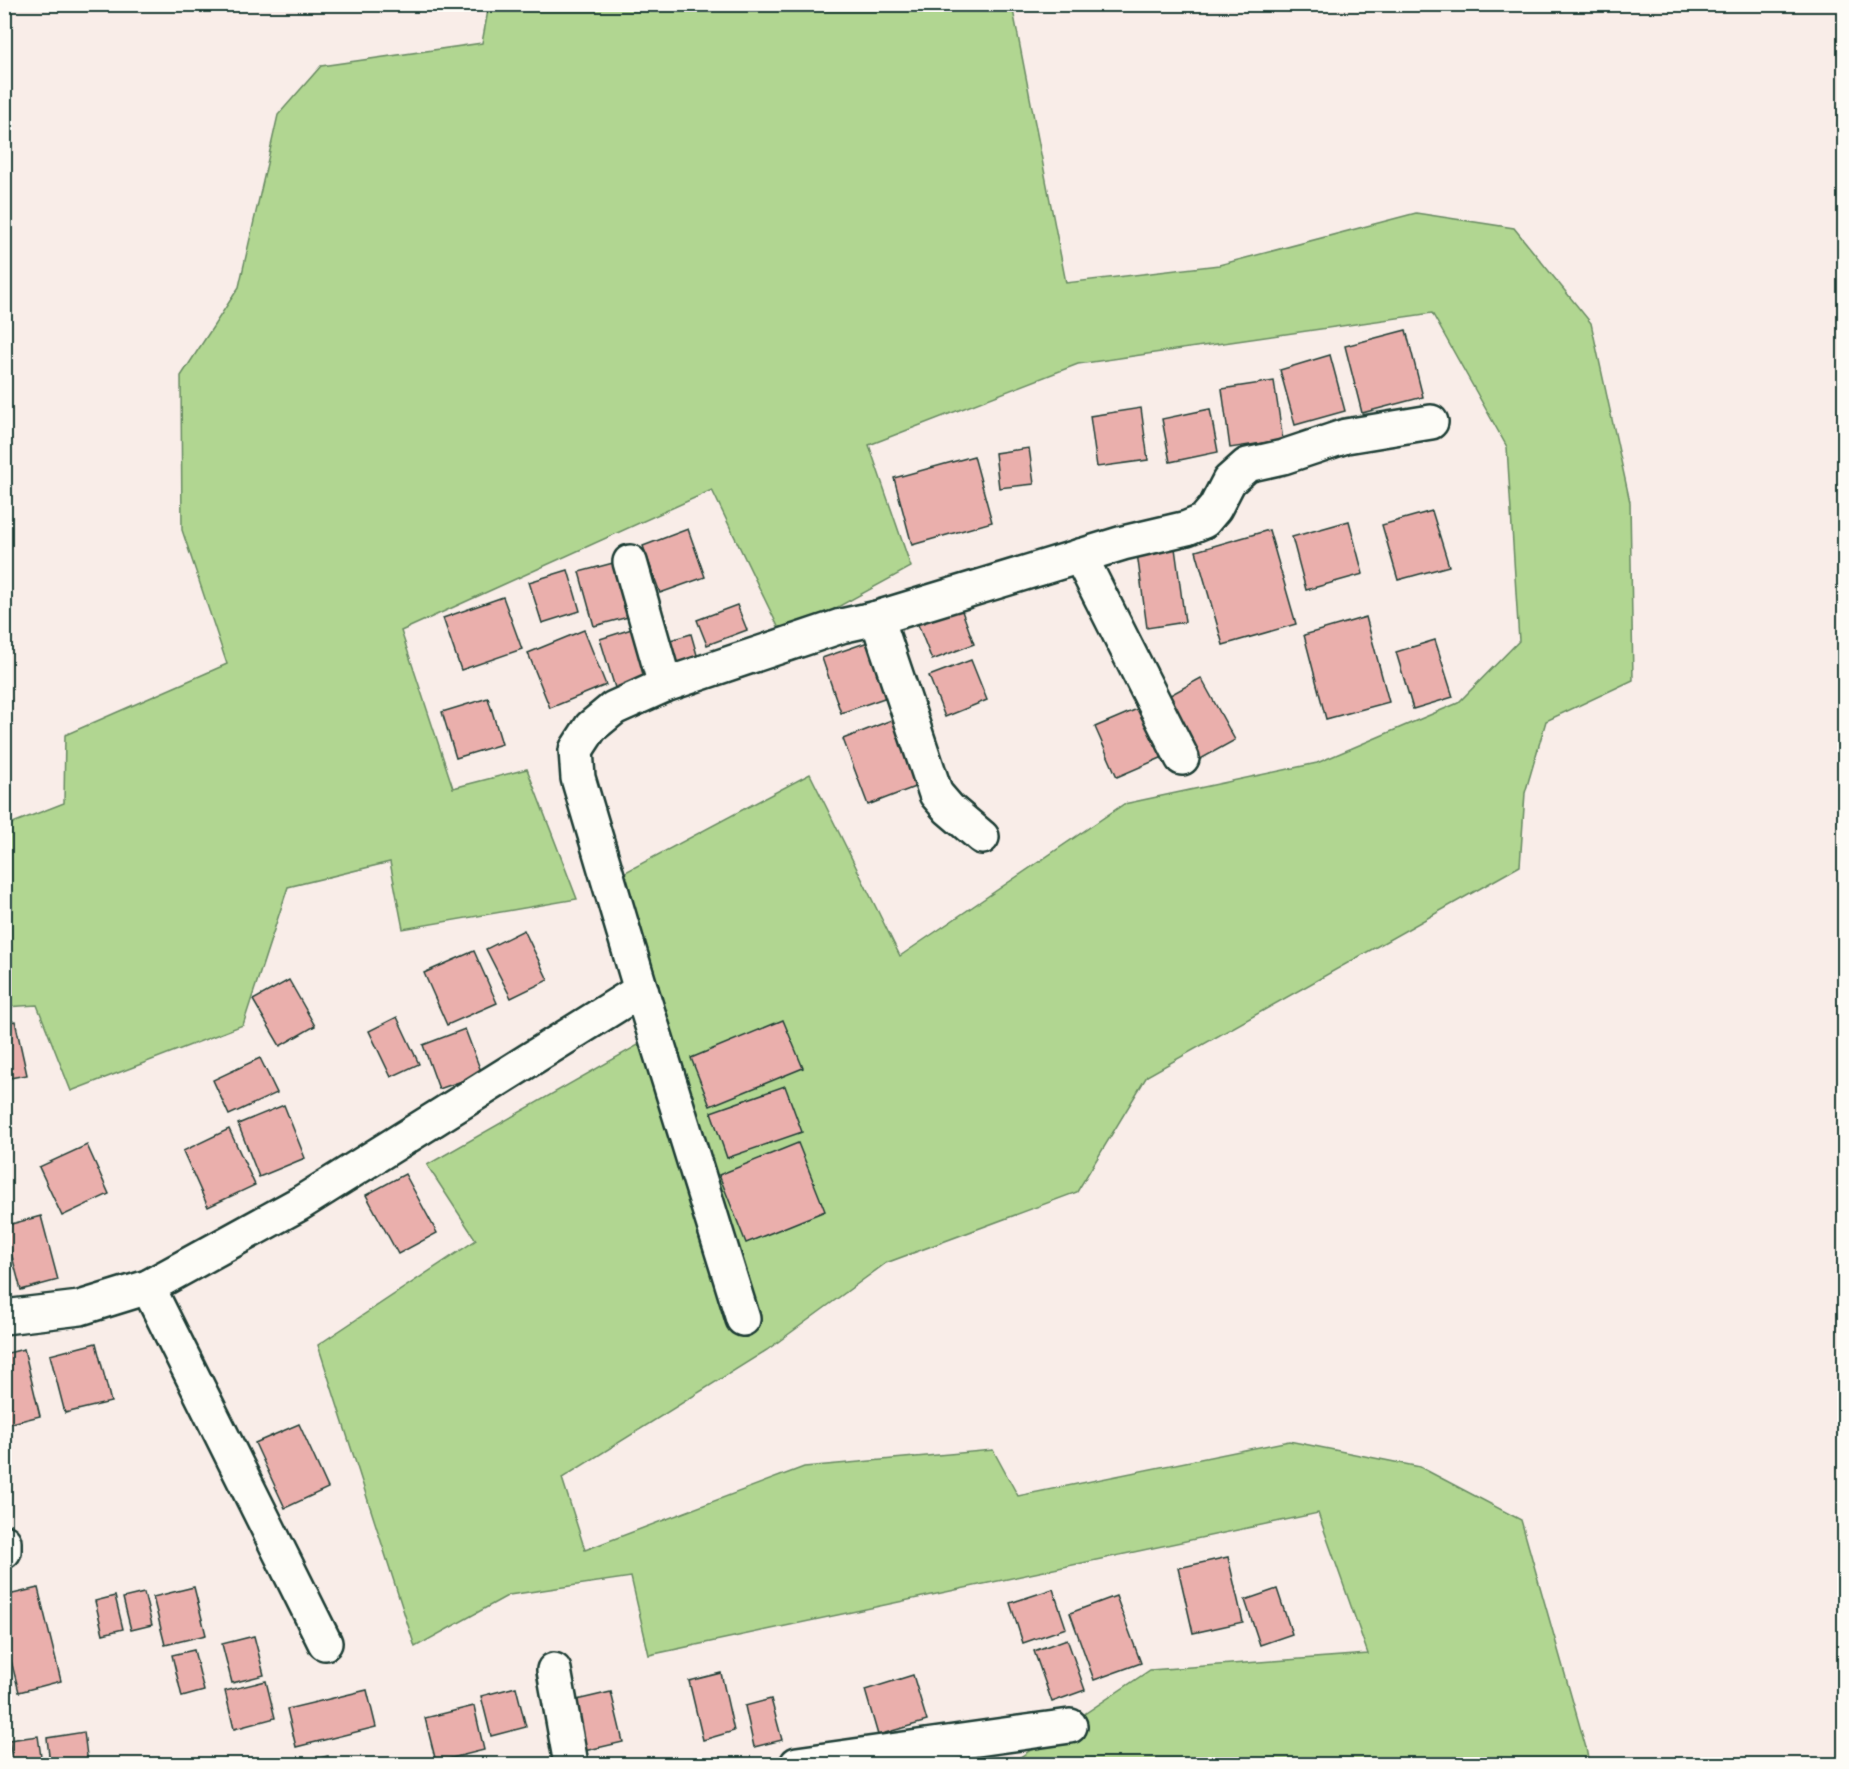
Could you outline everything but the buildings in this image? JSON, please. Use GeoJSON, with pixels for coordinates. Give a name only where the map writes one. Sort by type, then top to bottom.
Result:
{"type":"FeatureCollection","features":[{"type":"Feature","properties":{"kind":"street"},"geometry":{"type":"LineString","coordinates":[[743,1319],[578,778],[576,750],[591,728],[614,708],[665,684],[841,626],[877,618],[1123,543],[1187,528],[1204,521],[1215,508],[1229,481],[1247,465],[1283,457],[1346,436],[1431,422]]}},
{"type":"Feature","properties":{"kind":"street"},"geometry":{"type":"LineString","coordinates":[[1080,556],[1182,758]]}},
{"type":"Feature","properties":{"kind":"street"},"geometry":{"type":"LineString","coordinates":[[630,562],[665,684]]}},
{"type":"Feature","properties":{"kind":"street"},"geometry":{"type":"LineString","coordinates":[[877,618],[936,794],[949,809],[982,837]]}},
{"type":"Feature","properties":{"kind":"street"},"geometry":{"type":"LineString","coordinates":[[4,1317],[80,1308],[148,1287],[299,1203],[641,990]]}},
{"type":"Feature","properties":{"kind":"street"},"geometry":{"type":"LineString","coordinates":[[148,1287],[325,1643]]}},
{"type":"Feature","properties":{"kind":"street"},"geometry":{"type":"LineString","coordinates":[[4,1542],[4,1551]]}},
{"type":"Feature","properties":{"kind":"street"},"geometry":{"type":"LineString","coordinates":[[554,1670],[571,1764]]}},
{"type":"Feature","properties":{"kind":"street"},"geometry":{"type":"LineString","coordinates":[[797,1764],[1070,1726]]}},
{"type":"Feature","properties":{"kind":"green space"},"geometry":{"type":"Polygon","coordinates":[[[489,5],[1012,5],[1066,283],[1219,265],[1416,213],[1514,228],[1591,323],[1630,502],[1633,680],[1546,721],[1525,793],[1520,866],[1147,1076],[1077,1192],[886,1263],[767,1350],[562,1478],[585,1550],[804,1467],[993,1450],[1018,1496],[1289,1441],[1420,1467],[1521,1520],[1589,1764],[1010,1764],[1150,1670],[1368,1654],[1318,1513],[649,1655],[631,1577],[509,1595],[415,1647],[318,1345],[476,1240],[427,1165],[670,1027],[618,876],[810,774],[900,956],[1124,804],[1317,763],[1458,703],[1519,641],[1507,447],[1432,313],[1078,364],[869,445],[911,567],[783,637],[712,490],[401,631],[453,788],[527,769],[577,899],[403,929],[390,862],[288,887],[243,1025],[71,1091],[37,1005],[5,1007],[5,826],[64,803],[65,735],[227,664],[182,530],[181,376],[239,287],[278,115],[321,66],[482,43],[489,5]]]}}]}
